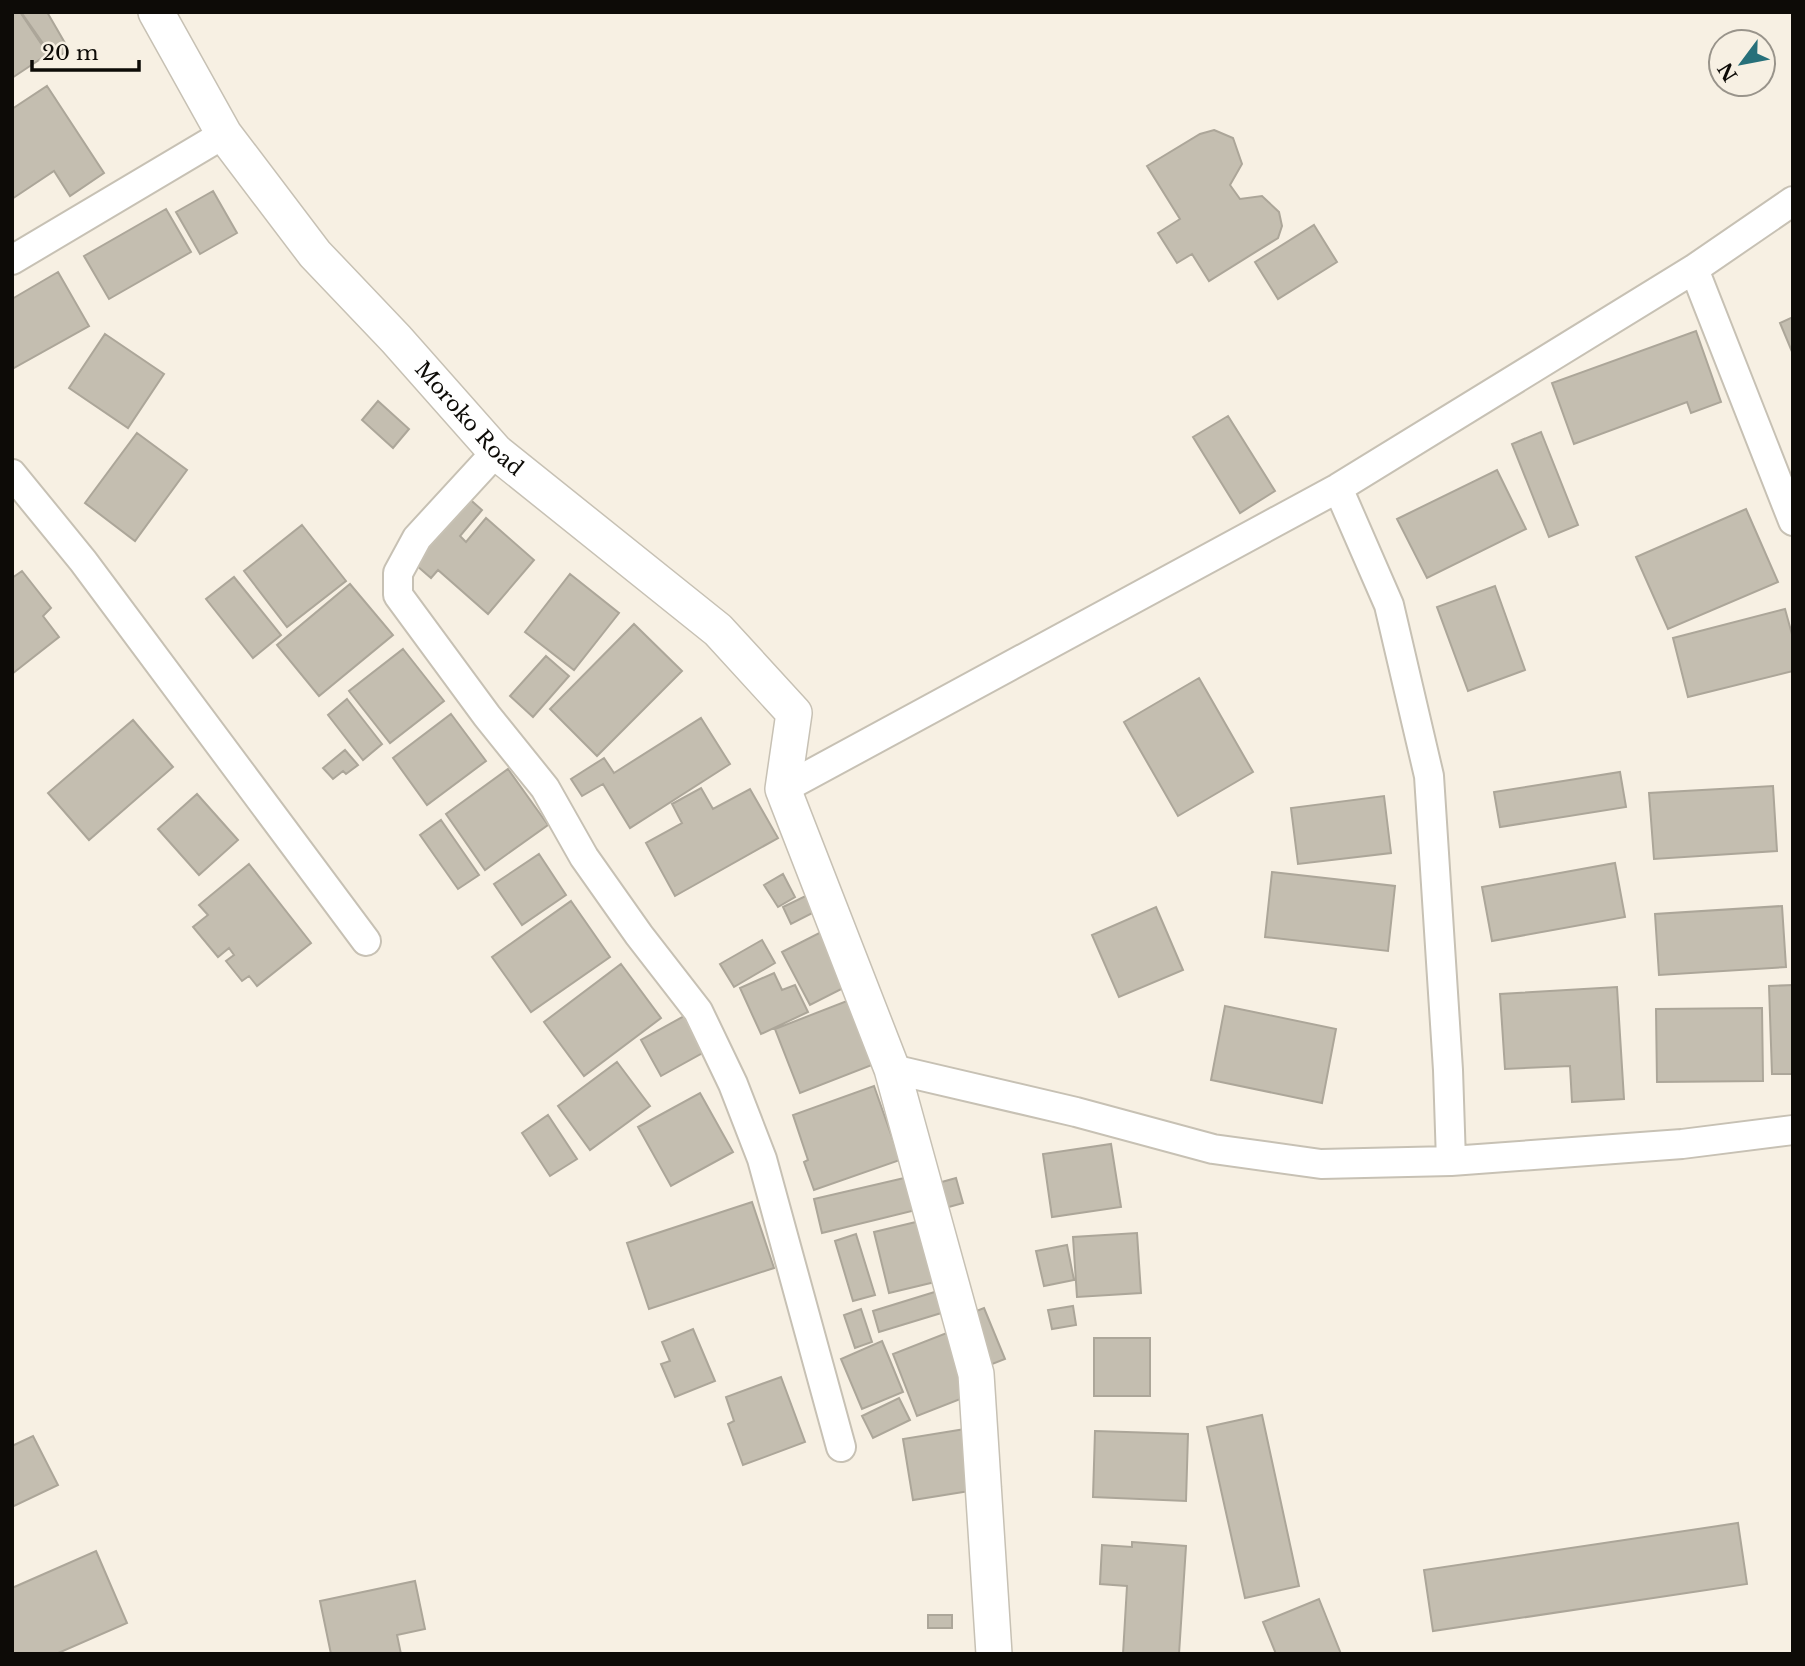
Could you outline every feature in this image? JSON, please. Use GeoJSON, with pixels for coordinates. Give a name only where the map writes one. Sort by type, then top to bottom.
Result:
{"type":"FeatureCollection","features":[{"type":"Feature","properties":{"kind":"street","name":"Moroko Road"},"geometry":{"type":"LineString","coordinates":[[156,12],[224,134],[315,254],[396,339],[496,452],[718,630],[794,713],[783,789]]}},
{"type":"Feature","properties":{"kind":"street"},"geometry":{"type":"LineString","coordinates":[[12,260],[224,134]]}},
{"type":"Feature","properties":{"kind":"street"},"geometry":{"type":"LineString","coordinates":[[994,1654],[976,1374],[892,1069],[783,789],[1338,488],[1694,269],[1793,201]]}},
{"type":"Feature","properties":{"kind":"street"},"geometry":{"type":"LineString","coordinates":[[1694,269],[1793,521]]}},
{"type":"Feature","properties":{"kind":"street"},"geometry":{"type":"LineString","coordinates":[[496,452],[417,538],[398,573],[398,595],[487,716],[545,788],[592,868],[639,935],[698,1010],[733,1084],[762,1159],[841,1447]]}},
{"type":"Feature","properties":{"kind":"street"},"geometry":{"type":"LineString","coordinates":[[12,474],[83,561],[366,941]]}},
{"type":"Feature","properties":{"kind":"street"},"geometry":{"type":"LineString","coordinates":[[1338,488],[1389,605],[1429,776],[1448,1070],[1451,1161]]}},
{"type":"Feature","properties":{"kind":"street"},"geometry":{"type":"LineString","coordinates":[[892,1069],[1076,1112],[1213,1149],[1321,1164],[1451,1161],[1682,1144],[1793,1130]]}},
{"type":"Feature","properties":{"kind":"building"},"geometry":{"type":"Polygon","coordinates":[[[12,12],[20,12],[48,54],[12,78],[12,12]]]}},
{"type":"Feature","properties":{"kind":"building"},"geometry":{"type":"Polygon","coordinates":[[[21,12],[47,12],[69,50],[54,59],[21,12]]]}},
{"type":"Feature","properties":{"kind":"building"},"geometry":{"type":"Polygon","coordinates":[[[47,86],[104,173],[70,196],[54,171],[12,199],[12,109],[47,86]]]}},
{"type":"Feature","properties":{"kind":"building"},"geometry":{"type":"Polygon","coordinates":[[[1214,130],[1233,138],[1242,164],[1230,185],[1240,199],[1262,196],[1279,212],[1282,226],[1278,238],[1209,281],[1192,254],[1177,263],[1158,233],[1180,219],[1147,166],[1200,134],[1214,130]]]}},
{"type":"Feature","properties":{"kind":"building"},"geometry":{"type":"Polygon","coordinates":[[[213,191],[237,233],[200,254],[176,212],[213,191]]]}},
{"type":"Feature","properties":{"kind":"building"},"geometry":{"type":"Polygon","coordinates":[[[166,209],[191,252],[109,299],[84,256],[166,209]]]}},
{"type":"Feature","properties":{"kind":"building"},"geometry":{"type":"Polygon","coordinates":[[[1314,225],[1337,262],[1278,299],[1255,262],[1314,225]]]}},
{"type":"Feature","properties":{"kind":"building"},"geometry":{"type":"Polygon","coordinates":[[[58,272],[89,326],[12,369],[12,299],[58,272]]]}},
{"type":"Feature","properties":{"kind":"building"},"geometry":{"type":"Polygon","coordinates":[[[1793,317],[1793,354],[1780,323],[1793,317]]]}},
{"type":"Feature","properties":{"kind":"building"},"geometry":{"type":"Polygon","coordinates":[[[1696,331],[1721,402],[1691,413],[1687,402],[1574,444],[1552,383],[1696,331]]]}},
{"type":"Feature","properties":{"kind":"building"},"geometry":{"type":"Polygon","coordinates":[[[105,334],[164,374],[128,428],[69,388],[105,334]]]}},
{"type":"Feature","properties":{"kind":"building"},"geometry":{"type":"Polygon","coordinates":[[[378,401],[409,429],[393,448],[362,420],[378,401]]]}},
{"type":"Feature","properties":{"kind":"building"},"geometry":{"type":"Polygon","coordinates":[[[1228,416],[1275,491],[1240,513],[1193,437],[1228,416]]]}},
{"type":"Feature","properties":{"kind":"building"},"geometry":{"type":"Polygon","coordinates":[[[1541,432],[1578,525],[1549,537],[1512,444],[1541,432]]]}},
{"type":"Feature","properties":{"kind":"building"},"geometry":{"type":"Polygon","coordinates":[[[137,433],[187,470],[135,541],[85,503],[137,433]]]}},
{"type":"Feature","properties":{"kind":"building"},"geometry":{"type":"Polygon","coordinates":[[[1497,470],[1526,529],[1427,578],[1397,519],[1497,470]]]}},
{"type":"Feature","properties":{"kind":"building"},"geometry":{"type":"Polygon","coordinates":[[[465,495],[482,510],[460,536],[466,542],[486,518],[534,560],[488,614],[438,570],[431,578],[409,559],[465,495]]]}},
{"type":"Feature","properties":{"kind":"building"},"geometry":{"type":"Polygon","coordinates":[[[1746,509],[1778,582],[1668,629],[1636,557],[1746,509]]]}},
{"type":"Feature","properties":{"kind":"building"},"geometry":{"type":"Polygon","coordinates":[[[302,525],[346,581],[287,627],[244,571],[302,525]]]}},
{"type":"Feature","properties":{"kind":"building"},"geometry":{"type":"Polygon","coordinates":[[[22,571],[51,608],[43,616],[59,637],[12,674],[12,578],[22,571]]]}},
{"type":"Feature","properties":{"kind":"building"},"geometry":{"type":"Polygon","coordinates":[[[570,574],[619,613],[574,670],[525,632],[570,574]]]}},
{"type":"Feature","properties":{"kind":"building"},"geometry":{"type":"Polygon","coordinates":[[[234,577],[281,635],[253,658],[206,599],[234,577]]]}},
{"type":"Feature","properties":{"kind":"building"},"geometry":{"type":"Polygon","coordinates":[[[350,584],[393,635],[319,696],[277,645],[350,584]]]}},
{"type":"Feature","properties":{"kind":"building"},"geometry":{"type":"Polygon","coordinates":[[[1495,586],[1525,670],[1468,691],[1437,607],[1495,586]]]}},
{"type":"Feature","properties":{"kind":"building"},"geometry":{"type":"Polygon","coordinates":[[[1785,609],[1793,638],[1793,671],[1688,697],[1673,638],[1785,609]]]}},
{"type":"Feature","properties":{"kind":"building"},"geometry":{"type":"Polygon","coordinates":[[[634,624],[682,671],[597,756],[550,709],[634,624]]]}},
{"type":"Feature","properties":{"kind":"building"},"geometry":{"type":"Polygon","coordinates":[[[403,649],[444,701],[390,743],[349,691],[403,649]]]}},
{"type":"Feature","properties":{"kind":"building"},"geometry":{"type":"Polygon","coordinates":[[[546,656],[569,676],[533,717],[510,696],[546,656]]]}},
{"type":"Feature","properties":{"kind":"building"},"geometry":{"type":"Polygon","coordinates":[[[1199,678],[1253,772],[1178,816],[1124,722],[1199,678]]]}},
{"type":"Feature","properties":{"kind":"building"},"geometry":{"type":"Polygon","coordinates":[[[347,699],[382,744],[363,760],[328,715],[347,699]]]}},
{"type":"Feature","properties":{"kind":"building"},"geometry":{"type":"Polygon","coordinates":[[[451,714],[486,761],[427,805],[393,758],[451,714]]]}},
{"type":"Feature","properties":{"kind":"building"},"geometry":{"type":"Polygon","coordinates":[[[701,718],[730,764],[630,828],[603,784],[582,796],[571,779],[604,758],[614,773],[701,718]]]}},
{"type":"Feature","properties":{"kind":"building"},"geometry":{"type":"Polygon","coordinates":[[[133,720],[173,767],[89,840],[48,793],[133,720]]]}},
{"type":"Feature","properties":{"kind":"building"},"geometry":{"type":"Polygon","coordinates":[[[345,750],[358,765],[333,779],[323,768],[345,750]]]}},
{"type":"Feature","properties":{"kind":"building"},"geometry":{"type":"Polygon","coordinates":[[[508,769],[548,825],[485,870],[446,814],[508,769]]]}},
{"type":"Feature","properties":{"kind":"building"},"geometry":{"type":"Polygon","coordinates":[[[1620,772],[1626,807],[1500,827],[1494,792],[1620,772]]]}},
{"type":"Feature","properties":{"kind":"building"},"geometry":{"type":"Polygon","coordinates":[[[1773,786],[1777,851],[1654,859],[1649,793],[1773,786]]]}},
{"type":"Feature","properties":{"kind":"building"},"geometry":{"type":"Polygon","coordinates":[[[701,788],[713,809],[750,789],[778,838],[675,896],[646,843],[682,823],[672,804],[701,788]]]}},
{"type":"Feature","properties":{"kind":"building"},"geometry":{"type":"Polygon","coordinates":[[[197,794],[238,840],[199,875],[158,829],[197,794]]]}},
{"type":"Feature","properties":{"kind":"building"},"geometry":{"type":"Polygon","coordinates":[[[1384,796],[1391,853],[1298,864],[1291,808],[1384,796]]]}},
{"type":"Feature","properties":{"kind":"building"},"geometry":{"type":"Polygon","coordinates":[[[441,820],[479,875],[458,889],[420,835],[441,820]]]}},
{"type":"Feature","properties":{"kind":"building"},"geometry":{"type":"Polygon","coordinates":[[[539,854],[566,895],[522,925],[494,884],[539,854]]]}},
{"type":"Feature","properties":{"kind":"building"},"geometry":{"type":"Polygon","coordinates":[[[1615,863],[1625,917],[1492,941],[1482,887],[1615,863]]]}},
{"type":"Feature","properties":{"kind":"building"},"geometry":{"type":"Polygon","coordinates":[[[249,864],[311,943],[257,986],[249,976],[242,981],[226,961],[234,955],[229,948],[218,957],[193,927],[208,915],[199,905],[249,864]]]}},
{"type":"Feature","properties":{"kind":"building"},"geometry":{"type":"Polygon","coordinates":[[[1272,872],[1395,886],[1388,951],[1265,937],[1272,872]]]}},
{"type":"Feature","properties":{"kind":"building"},"geometry":{"type":"Polygon","coordinates":[[[783,874],[795,897],[778,907],[764,885],[783,874]]]}},
{"type":"Feature","properties":{"kind":"building"},"geometry":{"type":"Polygon","coordinates":[[[822,888],[830,904],[791,924],[783,907],[822,888]]]}},
{"type":"Feature","properties":{"kind":"building"},"geometry":{"type":"Polygon","coordinates":[[[571,901],[610,957],[531,1012],[492,957],[571,901]]]}},
{"type":"Feature","properties":{"kind":"building"},"geometry":{"type":"Polygon","coordinates":[[[1782,906],[1786,967],[1659,975],[1655,914],[1782,906]]]}},
{"type":"Feature","properties":{"kind":"building"},"geometry":{"type":"Polygon","coordinates":[[[1156,907],[1183,970],[1119,997],[1092,935],[1156,907]]]}},
{"type":"Feature","properties":{"kind":"building"},"geometry":{"type":"Polygon","coordinates":[[[831,927],[859,980],[810,1005],[782,952],[831,927]]]}},
{"type":"Feature","properties":{"kind":"building"},"geometry":{"type":"Polygon","coordinates":[[[762,940],[775,963],[734,987],[720,964],[762,940]]]}},
{"type":"Feature","properties":{"kind":"building"},"geometry":{"type":"Polygon","coordinates":[[[621,964],[661,1018],[584,1076],[544,1022],[621,964]]]}},
{"type":"Feature","properties":{"kind":"building"},"geometry":{"type":"Polygon","coordinates":[[[774,973],[782,990],[795,985],[808,1012],[761,1034],[740,988],[774,973]]]}},
{"type":"Feature","properties":{"kind":"building"},"geometry":{"type":"Polygon","coordinates":[[[1793,985],[1793,1074],[1772,1074],[1769,986],[1793,985]]]}},
{"type":"Feature","properties":{"kind":"building"},"geometry":{"type":"Polygon","coordinates":[[[1617,987],[1624,1099],[1572,1102],[1570,1066],[1505,1069],[1500,994],[1617,987]]]}},
{"type":"Feature","properties":{"kind":"building"},"geometry":{"type":"Polygon","coordinates":[[[870,992],[895,1056],[800,1093],[775,1029],[870,992]]]}},
{"type":"Feature","properties":{"kind":"building"},"geometry":{"type":"Polygon","coordinates":[[[1225,1006],[1336,1029],[1322,1103],[1211,1080],[1225,1006]]]}},
{"type":"Feature","properties":{"kind":"building"},"geometry":{"type":"Polygon","coordinates":[[[1762,1008],[1763,1081],[1657,1082],[1656,1009],[1762,1008]]]}},
{"type":"Feature","properties":{"kind":"building"},"geometry":{"type":"Polygon","coordinates":[[[686,1015],[706,1051],[661,1076],[641,1040],[686,1015]]]}},
{"type":"Feature","properties":{"kind":"building"},"geometry":{"type":"Polygon","coordinates":[[[617,1062],[650,1106],[590,1150],[558,1106],[617,1062]]]}},
{"type":"Feature","properties":{"kind":"building"},"geometry":{"type":"Polygon","coordinates":[[[874,1086],[900,1160],[814,1190],[804,1162],[808,1160],[793,1115],[874,1086]]]}},
{"type":"Feature","properties":{"kind":"building"},"geometry":{"type":"Polygon","coordinates":[[[700,1093],[733,1152],[671,1186],[638,1127],[700,1093]]]}},
{"type":"Feature","properties":{"kind":"building"},"geometry":{"type":"Polygon","coordinates":[[[548,1115],[577,1159],[550,1176],[522,1133],[548,1115]]]}},
{"type":"Feature","properties":{"kind":"building"},"geometry":{"type":"Polygon","coordinates":[[[1111,1144],[1121,1207],[1052,1217],[1043,1154],[1111,1144]]]}},
{"type":"Feature","properties":{"kind":"building"},"geometry":{"type":"Polygon","coordinates":[[[917,1175],[916,1210],[822,1233],[814,1199],[917,1175]]]}},
{"type":"Feature","properties":{"kind":"building"},"geometry":{"type":"Polygon","coordinates":[[[956,1178],[963,1203],[938,1210],[931,1185],[956,1178]]]}},
{"type":"Feature","properties":{"kind":"building"},"geometry":{"type":"Polygon","coordinates":[[[752,1202],[774,1268],[649,1309],[627,1243],[752,1202]]]}},
{"type":"Feature","properties":{"kind":"building"},"geometry":{"type":"Polygon","coordinates":[[[941,1216],[956,1277],[889,1293],[874,1232],[941,1216]]]}},
{"type":"Feature","properties":{"kind":"building"},"geometry":{"type":"Polygon","coordinates":[[[1137,1233],[1141,1293],[1077,1297],[1073,1237],[1137,1233]]]}},
{"type":"Feature","properties":{"kind":"building"},"geometry":{"type":"Polygon","coordinates":[[[856,1234],[875,1295],[853,1301],[835,1241],[856,1234]]]}},
{"type":"Feature","properties":{"kind":"building"},"geometry":{"type":"Polygon","coordinates":[[[1067,1245],[1074,1280],[1044,1286],[1036,1251],[1067,1245]]]}},
{"type":"Feature","properties":{"kind":"building"},"geometry":{"type":"Polygon","coordinates":[[[954,1286],[961,1307],[879,1332],[873,1311],[954,1286]]]}},
{"type":"Feature","properties":{"kind":"building"},"geometry":{"type":"Polygon","coordinates":[[[1073,1306],[1076,1325],[1052,1329],[1048,1310],[1073,1306]]]}},
{"type":"Feature","properties":{"kind":"building"},"geometry":{"type":"Polygon","coordinates":[[[984,1308],[1005,1359],[982,1368],[961,1317],[984,1308]]]}},
{"type":"Feature","properties":{"kind":"building"},"geometry":{"type":"Polygon","coordinates":[[[861,1309],[872,1342],[855,1348],[844,1315],[861,1309]]]}},
{"type":"Feature","properties":{"kind":"building"},"geometry":{"type":"Polygon","coordinates":[[[962,1327],[986,1389],[917,1416],[893,1354],[962,1327]]]}},
{"type":"Feature","properties":{"kind":"building"},"geometry":{"type":"Polygon","coordinates":[[[693,1329],[715,1381],[675,1397],[661,1364],[670,1361],[662,1342],[693,1329]]]}},
{"type":"Feature","properties":{"kind":"building"},"geometry":{"type":"Polygon","coordinates":[[[1094,1338],[1150,1338],[1150,1396],[1094,1396],[1094,1338]]]}},
{"type":"Feature","properties":{"kind":"building"},"geometry":{"type":"Polygon","coordinates":[[[882,1341],[903,1392],[862,1409],[841,1359],[882,1341]]]}},
{"type":"Feature","properties":{"kind":"building"},"geometry":{"type":"Polygon","coordinates":[[[781,1377],[805,1442],[743,1465],[728,1424],[734,1421],[726,1397],[781,1377]]]}},
{"type":"Feature","properties":{"kind":"building"},"geometry":{"type":"Polygon","coordinates":[[[899,1398],[910,1420],[873,1438],[862,1416],[899,1398]]]}},
{"type":"Feature","properties":{"kind":"building"},"geometry":{"type":"Polygon","coordinates":[[[1262,1415],[1299,1586],[1245,1598],[1207,1427],[1262,1415]]]}},
{"type":"Feature","properties":{"kind":"building"},"geometry":{"type":"Polygon","coordinates":[[[990,1425],[1001,1486],[913,1500],[903,1439],[990,1425]]]}},
{"type":"Feature","properties":{"kind":"building"},"geometry":{"type":"Polygon","coordinates":[[[1095,1431],[1188,1434],[1186,1501],[1093,1497],[1095,1431]]]}},
{"type":"Feature","properties":{"kind":"building"},"geometry":{"type":"Polygon","coordinates":[[[33,1436],[58,1485],[12,1507],[12,1446],[33,1436]]]}},
{"type":"Feature","properties":{"kind":"building"},"geometry":{"type":"Polygon","coordinates":[[[1738,1523],[1747,1584],[1433,1631],[1424,1570],[1738,1523]]]}},
{"type":"Feature","properties":{"kind":"building"},"geometry":{"type":"Polygon","coordinates":[[[1132,1542],[1186,1546],[1179,1654],[1123,1654],[1127,1586],[1100,1584],[1102,1545],[1132,1547],[1132,1542]]]}},
{"type":"Feature","properties":{"kind":"building"},"geometry":{"type":"Polygon","coordinates":[[[96,1551],[127,1623],[56,1654],[12,1654],[12,1588],[96,1551]]]}},
{"type":"Feature","properties":{"kind":"building"},"geometry":{"type":"Polygon","coordinates":[[[415,1581],[425,1629],[397,1635],[401,1654],[331,1654],[320,1601],[415,1581]]]}},
{"type":"Feature","properties":{"kind":"building"},"geometry":{"type":"Polygon","coordinates":[[[1319,1599],[1341,1654],[1276,1654],[1263,1622],[1319,1599]]]}},
{"type":"Feature","properties":{"kind":"building"},"geometry":{"type":"Polygon","coordinates":[[[928,1615],[952,1615],[952,1628],[928,1628],[928,1615]]]}}]}
